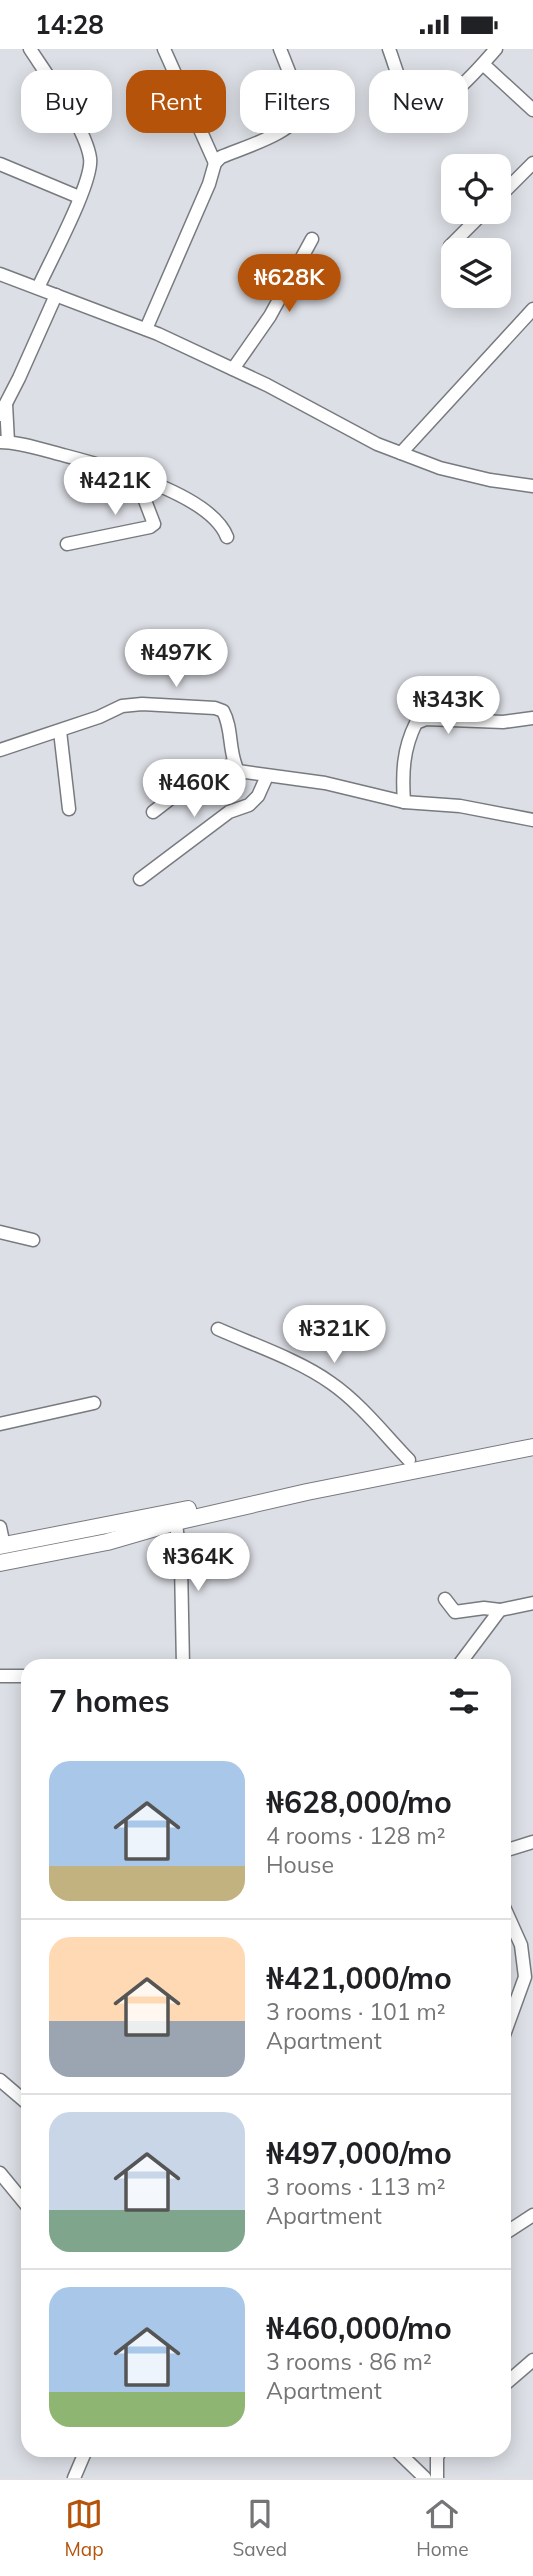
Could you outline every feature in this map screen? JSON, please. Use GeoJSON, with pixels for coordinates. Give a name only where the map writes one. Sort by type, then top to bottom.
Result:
{"type":"FeatureCollection","features":[{"type":"Feature","properties":{"kind":"main road"},"geometry":{"type":"LineString","coordinates":[[0,1563],[107,1542],[175,1517],[408,1460],[533,1436]]}},
{"type":"Feature","properties":{"kind":"main road"},"geometry":{"type":"LineString","coordinates":[[2,1546],[175,1517],[533,1447]]}},
{"type":"Feature","properties":{"kind":"street"},"geometry":{"type":"LineString","coordinates":[[30,49],[64,101],[86,144],[91,160],[79,197],[38,288]]}},
{"type":"Feature","properties":{"kind":"street"},"geometry":{"type":"LineString","coordinates":[[164,49],[215,163]]}},
{"type":"Feature","properties":{"kind":"street"},"geometry":{"type":"LineString","coordinates":[[146,329],[209,184],[215,163],[221,157],[282,131],[301,116],[303,107],[279,49]]}},
{"type":"Feature","properties":{"kind":"street"},"geometry":{"type":"LineString","coordinates":[[389,49],[410,101],[424,109],[443,103],[496,49]]}},
{"type":"Feature","properties":{"kind":"street"},"geometry":{"type":"LineString","coordinates":[[483,64],[533,110]]}},
{"type":"Feature","properties":{"kind":"street"},"geometry":{"type":"LineString","coordinates":[[511,185],[533,163]]}},
{"type":"Feature","properties":{"kind":"street"},"geometry":{"type":"LineString","coordinates":[[0,164],[79,197]]}},
{"type":"Feature","properties":{"kind":"street"},"geometry":{"type":"LineString","coordinates":[[458,238],[472,224]]}},
{"type":"Feature","properties":{"kind":"street"},"geometry":{"type":"LineString","coordinates":[[233,369],[270,316],[312,239]]}},
{"type":"Feature","properties":{"kind":"street"},"geometry":{"type":"LineString","coordinates":[[0,274],[146,329],[233,369],[377,444],[440,468],[490,480],[533,486]]}},
{"type":"Feature","properties":{"kind":"street"},"geometry":{"type":"LineString","coordinates":[[55,295],[3,409],[4,442],[102,465],[162,486],[208,513],[222,525],[227,537]]}},
{"type":"Feature","properties":{"kind":"street"},"geometry":{"type":"LineString","coordinates":[[401,453],[533,309]]}},
{"type":"Feature","properties":{"kind":"street"},"geometry":{"type":"LineString","coordinates":[[67,544],[154,524],[136,477]]}},
{"type":"Feature","properties":{"kind":"street"},"geometry":{"type":"LineString","coordinates":[[0,750],[60,731],[122,706],[142,704],[215,708],[223,711],[228,720],[234,764],[238,771],[325,783],[404,802],[460,806],[533,820]]}},
{"type":"Feature","properties":{"kind":"street"},"geometry":{"type":"LineString","coordinates":[[404,802],[402,775],[405,753],[416,723],[426,719],[503,722],[533,718]]}},
{"type":"Feature","properties":{"kind":"street"},"geometry":{"type":"LineString","coordinates":[[60,731],[69,809]]}},
{"type":"Feature","properties":{"kind":"street"},"geometry":{"type":"LineString","coordinates":[[153,812],[192,782],[234,764]]}},
{"type":"Feature","properties":{"kind":"street"},"geometry":{"type":"LineString","coordinates":[[140,879],[229,812],[249,805],[258,796],[267,776]]}},
{"type":"Feature","properties":{"kind":"street"},"geometry":{"type":"LineString","coordinates":[[0,1232],[33,1240]]}},
{"type":"Feature","properties":{"kind":"street"},"geometry":{"type":"LineString","coordinates":[[218,1329],[329,1381],[343,1392],[408,1460]]}},
{"type":"Feature","properties":{"kind":"street"},"geometry":{"type":"LineString","coordinates":[[0,1423],[94,1403]]}},
{"type":"Feature","properties":{"kind":"street"},"geometry":{"type":"LineString","coordinates":[[175,1517],[181,1564],[183,1659]]}},
{"type":"Feature","properties":{"kind":"street"},"geometry":{"type":"LineString","coordinates":[[0,1527],[2,1546]]}},
{"type":"Feature","properties":{"kind":"street"},"geometry":{"type":"LineString","coordinates":[[445,1598],[455,1612],[484,1608],[499,1610],[533,1603]]}},
{"type":"Feature","properties":{"kind":"street"},"geometry":{"type":"LineString","coordinates":[[463,1659],[499,1610]]}},
{"type":"Feature","properties":{"kind":"street"},"geometry":{"type":"LineString","coordinates":[[0,1676],[21,1676]]}},
{"type":"Feature","properties":{"kind":"street"},"geometry":{"type":"LineString","coordinates":[[511,1849],[533,1842]]}},
{"type":"Feature","properties":{"kind":"street"},"geometry":{"type":"LineString","coordinates":[[511,1923],[521,1945],[525,1977],[511,2016]]}},
{"type":"Feature","properties":{"kind":"street"},"geometry":{"type":"LineString","coordinates":[[0,2080],[21,2098]]}},
{"type":"Feature","properties":{"kind":"street"},"geometry":{"type":"LineString","coordinates":[[0,2173],[21,2198]]}},
{"type":"Feature","properties":{"kind":"street"},"geometry":{"type":"LineString","coordinates":[[511,2229],[533,2215]]}},
{"type":"Feature","properties":{"kind":"street"},"geometry":{"type":"LineString","coordinates":[[511,2376],[533,2360]]}},
{"type":"Feature","properties":{"kind":"street"},"geometry":{"type":"LineString","coordinates":[[75,2478],[83,2457]]}},
{"type":"Feature","properties":{"kind":"street"},"geometry":{"type":"LineString","coordinates":[[403,2457],[425,2478]]}},
{"type":"Feature","properties":{"kind":"street"},"geometry":{"type":"LineString","coordinates":[[436,2457],[437,2478]]}}]}
